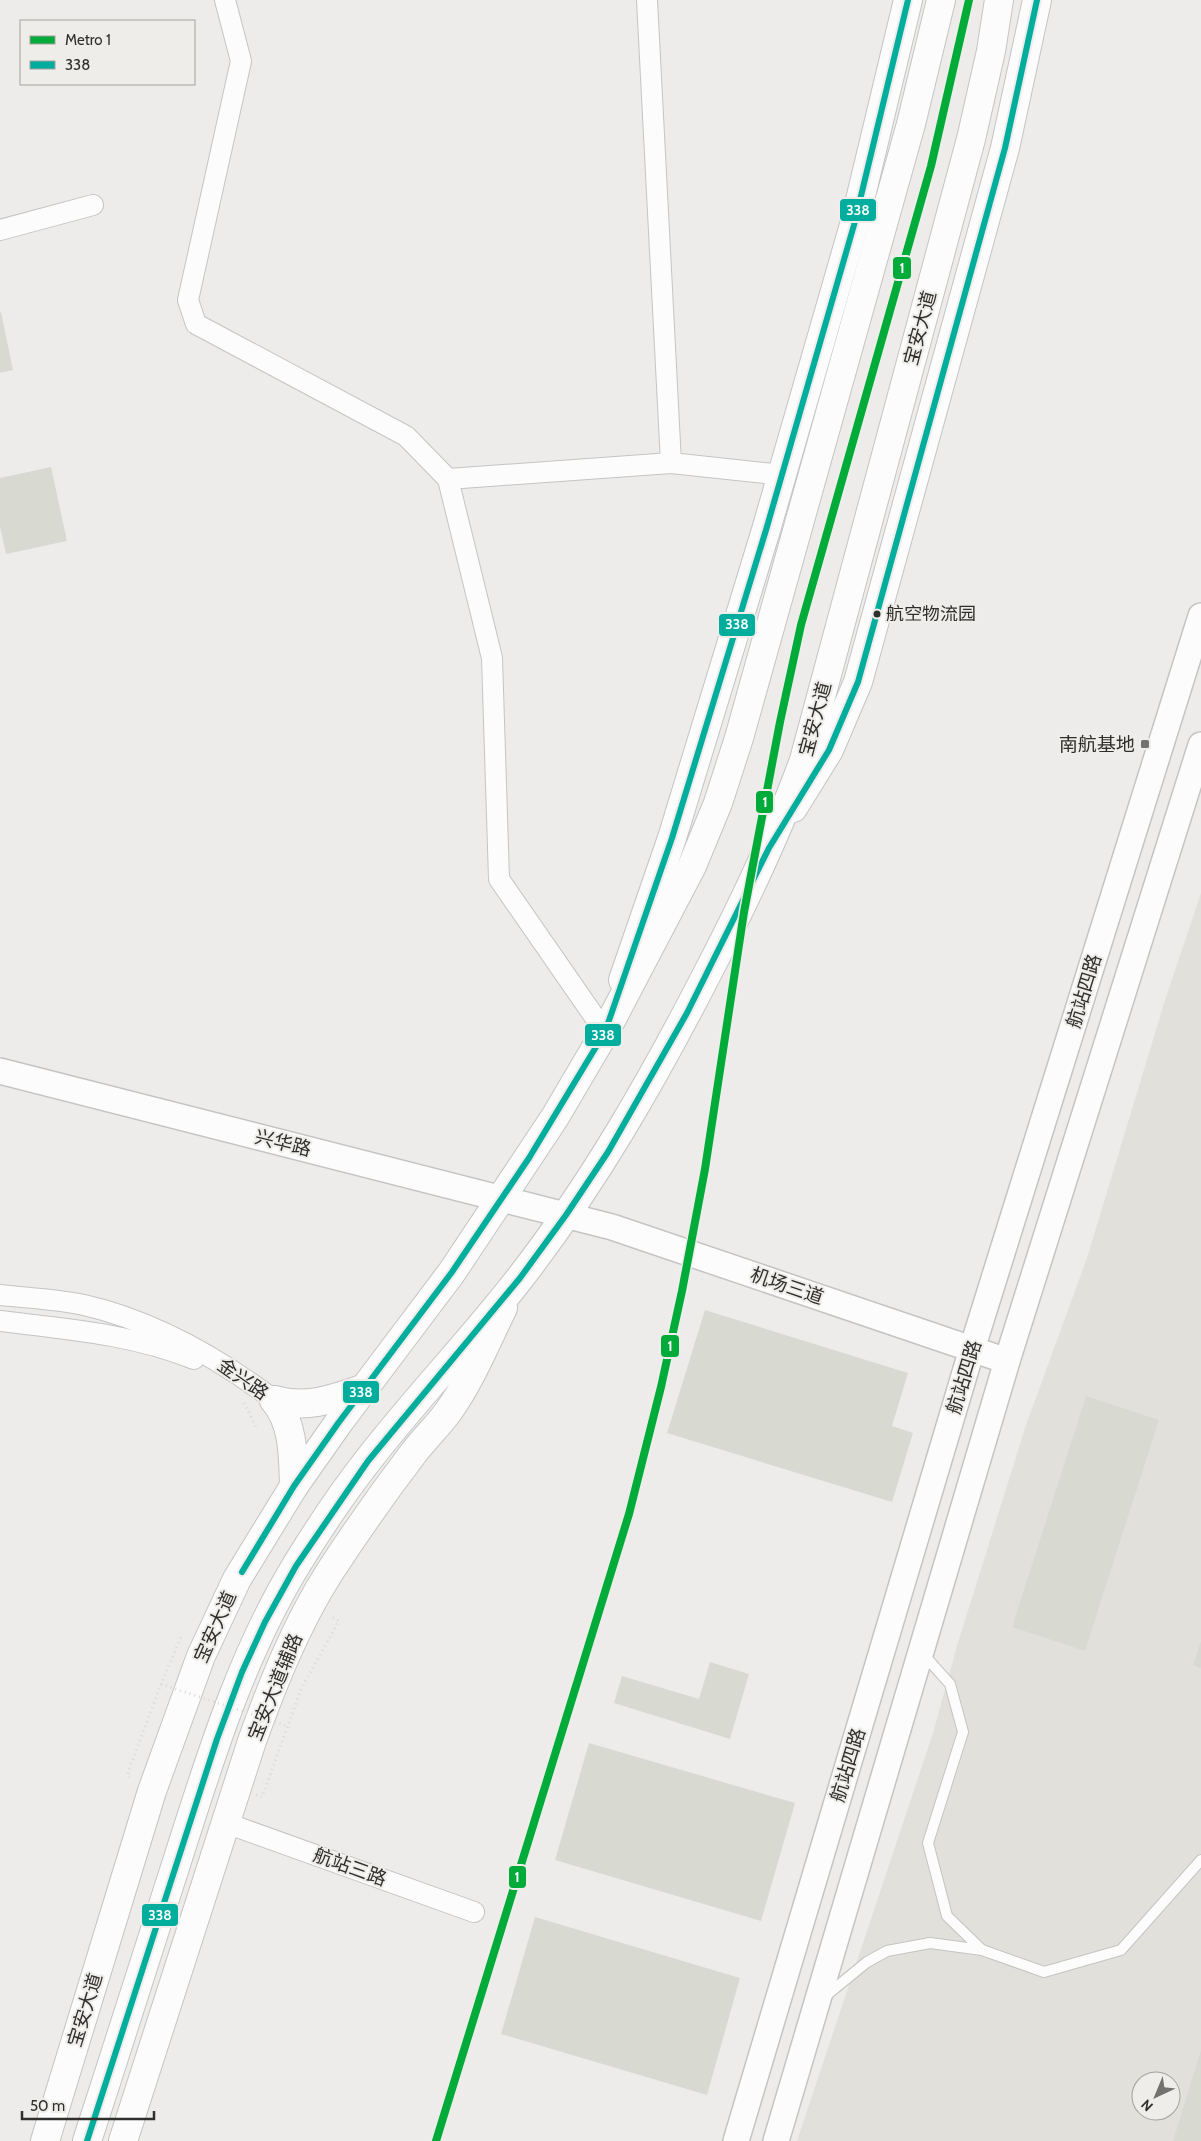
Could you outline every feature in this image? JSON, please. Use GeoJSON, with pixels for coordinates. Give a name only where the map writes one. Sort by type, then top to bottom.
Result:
{"type":"FeatureCollection","features":[{"type":"Feature","properties":{"kind":"main road"},"geometry":{"type":"LineString","coordinates":[[605,1032],[672,838],[782,475],[854,225],[908,0]]}},
{"type":"Feature","properties":{"kind":"main road","name":"宝安大道"},"geometry":{"type":"LineString","coordinates":[[45,2141],[152,1790],[201,1656],[237,1579],[294,1486],[452,1272],[555,1117],[605,1032],[692,866],[718,803],[736,748],[908,134],[941,0]]}},
{"type":"Feature","properties":{"kind":"main road","name":"宝安大道"},"geometry":{"type":"LineString","coordinates":[[87,2141],[217,1739],[242,1672],[265,1622],[300,1559],[368,1461],[520,1278],[566,1215],[608,1152],[687,1014],[769,848],[804,760],[971,139],[991,51],[999,0]]}},
{"type":"Feature","properties":{"kind":"main road"},"geometry":{"type":"LineString","coordinates":[[769,848],[829,750],[858,682],[1005,148],[1037,0]]}},
{"type":"Feature","properties":{"kind":"main road","name":"宝安大道辅路"},"geometry":{"type":"LineString","coordinates":[[123,2141],[268,1696],[307,1612],[329,1574],[379,1500],[413,1454],[448,1412],[461,1391],[520,1278]]}},
{"type":"Feature","properties":{"kind":"main road"},"geometry":{"type":"LineString","coordinates":[[274,1400],[290,1405],[324,1402],[365,1388]]}},
{"type":"Feature","properties":{"kind":"main road"},"geometry":{"type":"LineString","coordinates":[[274,1400],[283,1410],[293,1446],[294,1486]]}},
{"type":"Feature","properties":{"kind":"street"},"geometry":{"type":"LineString","coordinates":[[225,0],[241,61],[188,300],[196,324],[406,436],[448,478],[492,658],[499,879],[605,1032]]}},
{"type":"Feature","properties":{"kind":"street"},"geometry":{"type":"LineString","coordinates":[[647,0],[671,463]]}},
{"type":"Feature","properties":{"kind":"street"},"geometry":{"type":"LineString","coordinates":[[0,230],[93,205]]}},
{"type":"Feature","properties":{"kind":"street"},"geometry":{"type":"LineString","coordinates":[[448,478],[671,463],[782,475]]}},
{"type":"Feature","properties":{"kind":"street","name":"航站四路"},"geometry":{"type":"LineString","coordinates":[[736,2141],[972,1350],[1201,616]]}},
{"type":"Feature","properties":{"kind":"street","name":"航站四路"},"geometry":{"type":"LineString","coordinates":[[776,2141],[1007,1362],[1201,745]]}},
{"type":"Feature","properties":{"kind":"street","name":"兴华路"},"geometry":{"type":"LineString","coordinates":[[0,1071],[566,1215]]}},
{"type":"Feature","properties":{"kind":"street","name":"机场三道"},"geometry":{"type":"LineString","coordinates":[[566,1215],[612,1227],[1007,1362]]}},
{"type":"Feature","properties":{"kind":"street","name":"金兴路"},"geometry":{"type":"LineString","coordinates":[[0,1295],[82,1305],[141,1323],[170,1335],[224,1364],[274,1400]]}},
{"type":"Feature","properties":{"kind":"street","name":"金兴路"},"geometry":{"type":"LineString","coordinates":[[0,1321],[113,1336],[147,1344],[213,1367],[244,1382],[274,1400]]}},
{"type":"Feature","properties":{"kind":"street","name":"航站三路"},"geometry":{"type":"LineString","coordinates":[[226,1823],[474,1912]]}},
{"type":"Feature","properties":{"kind":"lane"},"geometry":{"type":"LineString","coordinates":[[921,1652],[950,1684],[963,1732],[928,1843],[947,1916],[982,1950]]}},
{"type":"Feature","properties":{"kind":"lane"},"geometry":{"type":"LineString","coordinates":[[817,2003],[867,1962],[887,1951],[930,1943],[982,1950],[1044,1972],[1121,1950],[1201,1860]]}},
{"type":"Feature","properties":{"kind":"path"},"geometry":{"type":"LineString","coordinates":[[262,1797],[302,1687],[338,1621],[329,1616]]}},
{"type":"Feature","properties":{"kind":"path"},"geometry":{"type":"LineString","coordinates":[[130,1777],[127,1775],[161,1684],[181,1639]]}},
{"type":"Feature","properties":{"kind":"path"},"geometry":{"type":"LineString","coordinates":[[161,1684],[287,1726]]}},
{"type":"Feature","properties":{"kind":"shaded area"},"geometry":{"type":"Polygon","coordinates":[[[1201,893],[1201,2141],[797,2141],[933,1733],[957,1646],[1026,1425],[1087,1258],[1165,1000],[1201,893]]]}},
{"type":"Feature","properties":{"kind":"building"},"geometry":{"type":"Polygon","coordinates":[[[0,313],[13,370],[0,373],[0,313]]]}},
{"type":"Feature","properties":{"kind":"building"},"geometry":{"type":"Polygon","coordinates":[[[51,467],[67,541],[6,554],[0,527],[0,478],[51,467]]]}},
{"type":"Feature","properties":{"kind":"building"},"geometry":{"type":"Polygon","coordinates":[[[705,1310],[908,1373],[892,1426],[913,1433],[892,1502],[667,1433],[705,1310]]]}},
{"type":"Feature","properties":{"kind":"building"},"geometry":{"type":"Polygon","coordinates":[[[1086,1396],[1159,1420],[1085,1651],[1012,1627],[1086,1396]]]}},
{"type":"Feature","properties":{"kind":"building"},"geometry":{"type":"Polygon","coordinates":[[[1201,1641],[1201,1668],[1193,1665],[1201,1641]]]}},
{"type":"Feature","properties":{"kind":"building"},"geometry":{"type":"Polygon","coordinates":[[[710,1662],[749,1674],[730,1739],[614,1703],[622,1676],[699,1699],[710,1662]]]}},
{"type":"Feature","properties":{"kind":"building"},"geometry":{"type":"Polygon","coordinates":[[[589,1743],[795,1803],[761,1921],[555,1860],[589,1743]]]}},
{"type":"Feature","properties":{"kind":"building"},"geometry":{"type":"Polygon","coordinates":[[[535,1917],[740,1978],[707,2095],[501,2034],[535,1917]]]}},
{"type":"Feature","properties":{"kind":"building"},"geometry":{"type":"Polygon","coordinates":[[[1201,2050],[1201,2141],[1173,2141],[1179,2121],[1181,2121],[1181,2115],[1201,2050]]]}},
{"type":"Feature","properties":{"kind":"metro line","name":"1"},"geometry":{"type":"LineString","coordinates":[[436,2141],[629,1514],[661,1387],[682,1291],[705,1169],[744,912],[780,722],[801,625],[931,166],[969,0]]}},
{"type":"Feature","properties":{"kind":"transit line","name":"338"},"geometry":{"type":"LineString","coordinates":[[242,1572],[294,1486],[339,1422],[452,1272],[529,1158],[605,1032],[672,838],[766,530],[854,225],[908,0]]}},
{"type":"Feature","properties":{"kind":"transit line","name":"338"},"geometry":{"type":"LineString","coordinates":[[87,2141],[217,1739],[242,1672],[265,1622],[296,1566],[368,1461],[520,1278],[566,1215],[608,1152],[687,1013],[769,848],[829,750],[858,682],[1005,148],[1037,0]]}},
{"type":"Feature","properties":{"kind":"place","name":"航空物流园"},"geometry":{"type":"Point","coordinates":[877,614]}},
{"type":"Feature","properties":{"kind":"place","name":"南航基地"},"geometry":{"type":"Point","coordinates":[1145,744]}}]}
